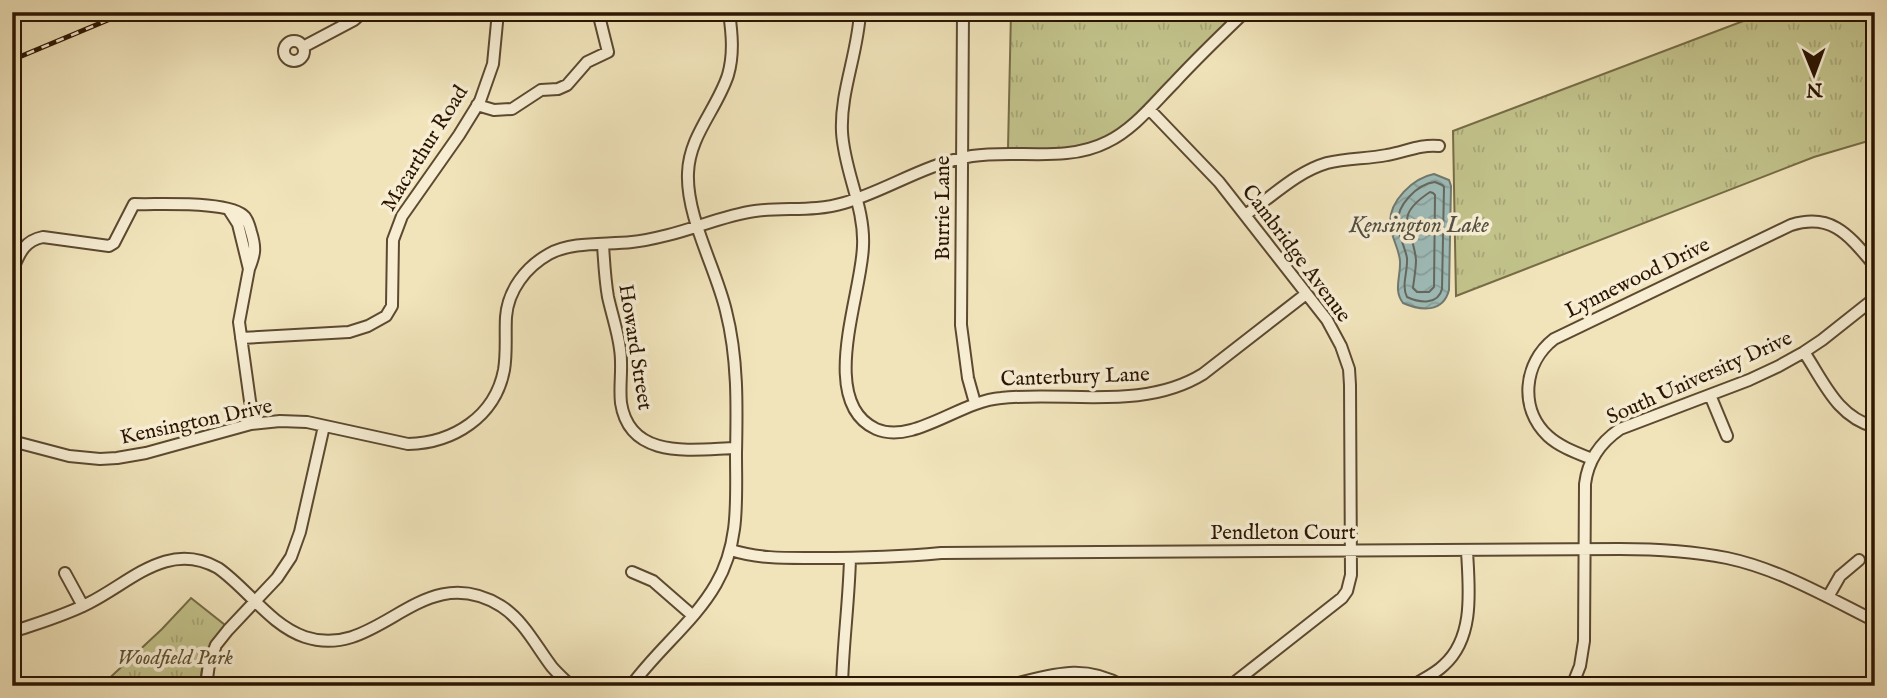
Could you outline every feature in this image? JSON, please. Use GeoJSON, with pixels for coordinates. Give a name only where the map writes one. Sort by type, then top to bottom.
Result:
{"type":"FeatureCollection","features":[{"type":"Feature","properties":{"kind":"street"},"geometry":{"type":"LineString","coordinates":[[303,47],[354,20],[363,12]]}},
{"type":"Feature","properties":{"kind":"street","name":"Macarthur Road"},"geometry":{"type":"LineString","coordinates":[[241,338],[349,332],[386,316],[391,306],[393,240],[402,216],[477,106],[493,64],[498,12]]}},
{"type":"Feature","properties":{"kind":"street"},"geometry":{"type":"LineString","coordinates":[[477,106],[494,110],[512,109],[535,92],[567,85],[587,62],[608,52],[598,12]]}},
{"type":"Feature","properties":{"kind":"street"},"geometry":{"type":"LineString","coordinates":[[631,686],[715,586],[731,550],[736,524],[736,376],[732,335],[688,189],[688,166],[694,141],[722,90],[730,66],[733,43],[729,12]]}},
{"type":"Feature","properties":{"kind":"street","name":"Canterbury Lane"},"geometry":{"type":"LineString","coordinates":[[860,12],[842,122],[843,144],[861,218],[863,245],[848,340],[846,385],[852,405],[860,417],[876,429],[902,433],[993,398],[1143,396],[1178,387],[1216,365],[1306,294]]}},
{"type":"Feature","properties":{"kind":"street","name":"Burrie Lane"},"geometry":{"type":"LineString","coordinates":[[963,12],[961,324],[968,378],[975,403]]}},
{"type":"Feature","properties":{"kind":"street","name":"Kensington Drive"},"geometry":{"type":"LineString","coordinates":[[12,441],[69,456],[117,458],[146,453],[256,423],[293,421],[408,444],[436,442],[464,429],[487,408],[502,377],[506,315],[510,299],[518,282],[531,267],[551,253],[571,246],[650,240],[754,211],[821,208],[856,199],[918,171],[962,158],[997,153],[1060,154],[1084,151],[1113,139],[1149,109],[1245,12]]}},
{"type":"Feature","properties":{"kind":"street","name":"Cambridge Avenue"},"geometry":{"type":"LineString","coordinates":[[1149,109],[1201,162],[1327,320],[1337,337],[1349,369],[1350,584],[1342,598],[1230,686]]}},
{"type":"Feature","properties":{"kind":"street"},"geometry":{"type":"LineString","coordinates":[[1245,215],[1312,169],[1332,162],[1388,155],[1422,145],[1439,146]]}},
{"type":"Feature","properties":{"kind":"street"},"geometry":{"type":"LineString","coordinates":[[12,271],[19,255],[33,239],[43,237],[109,246],[114,243],[135,204],[220,206],[229,210],[238,224],[249,268],[239,322],[250,401],[256,423]]}},
{"type":"Feature","properties":{"kind":"street","name":"Lynnewood Drive"},"geometry":{"type":"LineString","coordinates":[[1592,459],[1550,437],[1538,423],[1530,406],[1528,385],[1532,368],[1539,354],[1554,339],[1801,222],[1821,221],[1838,228],[1875,266]]}},
{"type":"Feature","properties":{"kind":"street","name":"Howard Street"},"geometry":{"type":"LineString","coordinates":[[603,244],[605,281],[621,355],[621,402],[627,421],[639,436],[659,448],[736,448]]}},
{"type":"Feature","properties":{"kind":"street","name":"South University Drive"},"geometry":{"type":"LineString","coordinates":[[1573,686],[1584,641],[1585,484],[1592,459],[1606,439],[1620,429],[1759,375],[1804,352],[1875,298]]}},
{"type":"Feature","properties":{"kind":"street"},"geometry":{"type":"LineString","coordinates":[[1804,352],[1839,407],[1854,419],[1875,427]]}},
{"type":"Feature","properties":{"kind":"street"},"geometry":{"type":"LineString","coordinates":[[1710,395],[1727,436]]}},
{"type":"Feature","properties":{"kind":"street"},"geometry":{"type":"LineString","coordinates":[[205,686],[216,645],[284,569],[297,543],[324,426]]}},
{"type":"Feature","properties":{"kind":"street","name":"Pendleton Court"},"geometry":{"type":"LineString","coordinates":[[731,550],[770,558],[890,558],[941,553],[1652,549],[1728,558],[1790,579],[1875,621]]}},
{"type":"Feature","properties":{"kind":"street"},"geometry":{"type":"LineString","coordinates":[[1412,686],[1445,665],[1461,643],[1467,620],[1467,551]]}},
{"type":"Feature","properties":{"kind":"street"},"geometry":{"type":"LineString","coordinates":[[842,686],[850,558]]}},
{"type":"Feature","properties":{"kind":"street"},"geometry":{"type":"LineString","coordinates":[[12,632],[49,621],[83,606],[163,561],[195,559],[218,568],[289,630],[308,638],[330,641],[358,636],[413,604],[436,595],[456,593],[477,596],[503,608],[517,619],[552,667],[571,686]]}},
{"type":"Feature","properties":{"kind":"street"},"geometry":{"type":"LineString","coordinates":[[1828,597],[1840,576],[1859,560]]}},
{"type":"Feature","properties":{"kind":"street"},"geometry":{"type":"LineString","coordinates":[[632,572],[653,581],[692,615]]}},
{"type":"Feature","properties":{"kind":"street"},"geometry":{"type":"LineString","coordinates":[[65,573],[83,606]]}},
{"type":"Feature","properties":{"kind":"street"},"geometry":{"type":"LineString","coordinates":[[1006,686],[1077,671],[1105,677],[1123,686]]}},
{"type":"Feature","properties":{"kind":"green space"},"geometry":{"type":"Polygon","coordinates":[[[1011,12],[1241,12],[1126,125],[1104,141],[1058,151],[1008,148],[1011,12]]]}},
{"type":"Feature","properties":{"kind":"green space"},"geometry":{"type":"Polygon","coordinates":[[[1767,12],[1875,12],[1875,139],[1814,157],[1456,296],[1453,131],[1767,12]]]}},
{"type":"Feature","properties":{"kind":"green space","name":"Woodfield Park"},"geometry":{"type":"Polygon","coordinates":[[[191,598],[225,625],[207,653],[201,686],[101,686],[162,629],[191,598]]]}},
{"type":"Feature","properties":{"kind":"water","name":"Kensington Lake"},"geometry":{"type":"Polygon","coordinates":[[[1434,174],[1449,180],[1451,186],[1449,290],[1442,303],[1437,306],[1417,308],[1403,303],[1398,293],[1400,261],[1390,224],[1391,215],[1404,192],[1418,180],[1434,174]]]}},
{"type":"Feature","properties":{"kind":"railway"},"geometry":{"type":"LineString","coordinates":[[12,60],[127,12]]}}]}
